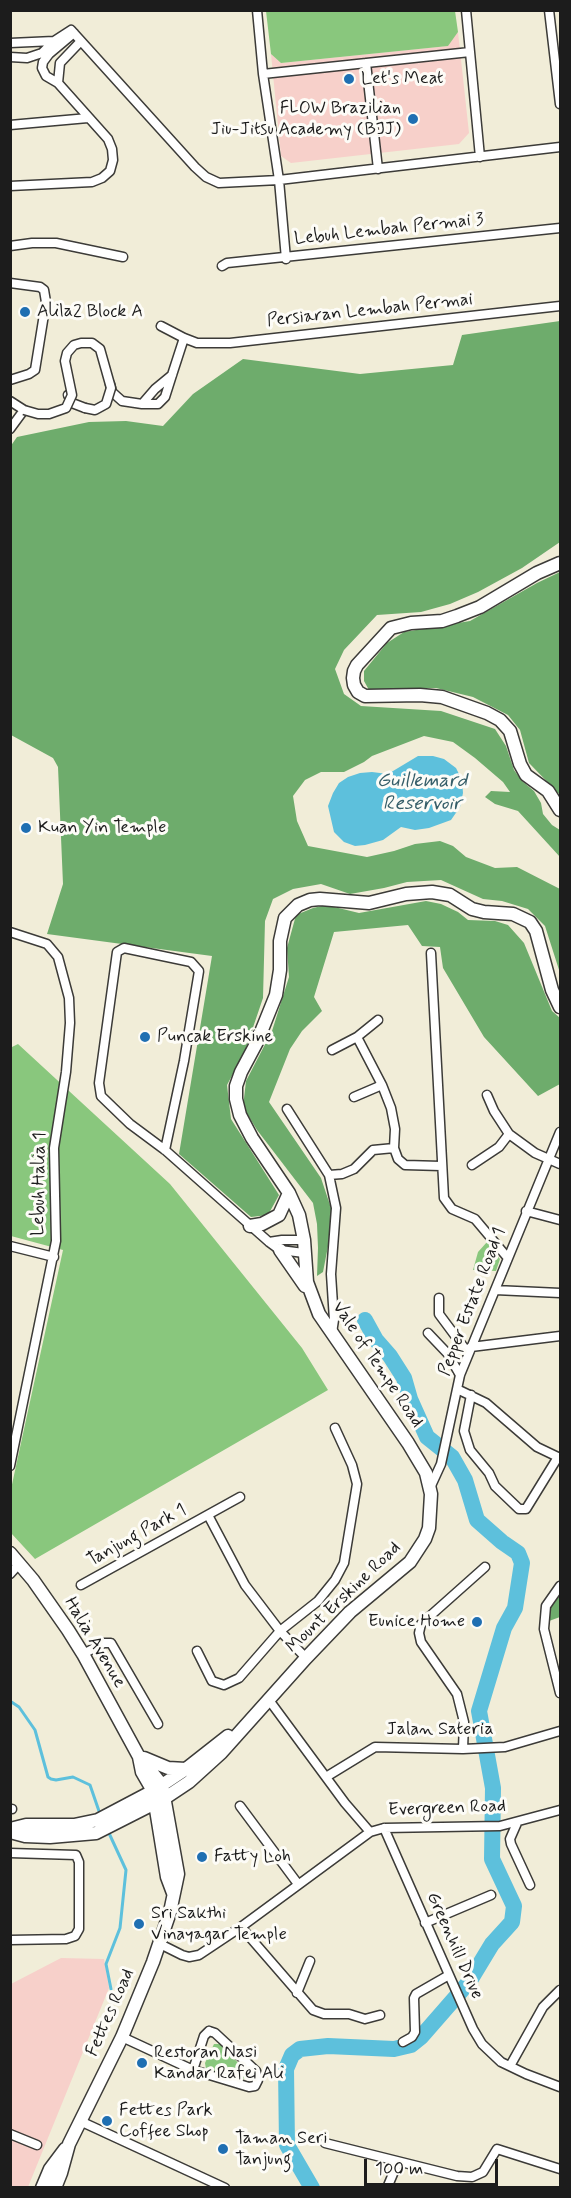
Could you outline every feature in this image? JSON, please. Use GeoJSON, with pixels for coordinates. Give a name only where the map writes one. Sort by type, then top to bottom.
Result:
{"type":"FeatureCollection","features":[{"type":"Feature","properties":{"kind":"main road"},"geometry":{"type":"LineString","coordinates":[[561,563],[537,573],[480,607],[457,616],[442,621],[411,623],[391,628],[357,665],[353,678],[358,692],[365,696],[442,697],[500,720],[510,731],[520,764],[526,775],[548,791],[561,810]]}},
{"type":"Feature","properties":{"kind":"main road","name":"Vale of Tempe Road"},"geometry":{"type":"LineString","coordinates":[[430,1488],[420,1461],[319,1314],[307,1282],[304,1240],[299,1215],[289,1193],[245,1127],[236,1099],[236,1086],[276,995],[280,970],[280,941],[285,918],[298,905],[310,900],[320,898],[369,903],[406,894],[432,892],[450,895],[472,909],[522,917],[530,922],[536,931],[552,990],[561,1007]]}},
{"type":"Feature","properties":{"kind":"main road"},"geometry":{"type":"LineString","coordinates":[[250,1226],[262,1224],[279,1215],[289,1193]]}},
{"type":"Feature","properties":{"kind":"main road"},"geometry":{"type":"LineString","coordinates":[[280,1250],[310,1295]]}},
{"type":"Feature","properties":{"kind":"main road","name":"Mount Erskine Road"},"geometry":{"type":"LineString","coordinates":[[105,1822],[160,1801],[206,1768],[350,1612],[397,1574],[417,1554],[431,1520],[430,1488]]}},
{"type":"Feature","properties":{"kind":"main road","name":"Halia Avenue"},"geometry":{"type":"LineString","coordinates":[[10,1553],[20,1563],[83,1654],[138,1756],[142,1772],[158,1788],[160,1801]]}},
{"type":"Feature","properties":{"kind":"main road","name":"Mount Erskine Road"},"geometry":{"type":"LineString","coordinates":[[10,1831],[25,1836],[87,1835],[186,1769],[250,1719]]}},
{"type":"Feature","properties":{"kind":"main road"},"geometry":{"type":"LineString","coordinates":[[138,1756],[168,1768],[186,1769]]}},
{"type":"Feature","properties":{"kind":"main road","name":"Fettes Road"},"geometry":{"type":"LineString","coordinates":[[55,2187],[69,2144],[122,2037],[160,1944],[170,1912],[178,1874],[160,1801]]}},
{"type":"Feature","properties":{"kind":"main road","name":"Fettes Road"},"geometry":{"type":"LineString","coordinates":[[42,2187],[50,2169],[69,2144]]}},
{"type":"Feature","properties":{"kind":"street"},"geometry":{"type":"LineString","coordinates":[[257,10],[263,74],[279,180],[286,259]]}},
{"type":"Feature","properties":{"kind":"street"},"geometry":{"type":"LineString","coordinates":[[466,10],[480,157]]}},
{"type":"Feature","properties":{"kind":"street"},"geometry":{"type":"LineString","coordinates":[[549,10],[561,104]]}},
{"type":"Feature","properties":{"kind":"street"},"geometry":{"type":"LineString","coordinates":[[10,57],[27,58],[42,53],[54,41],[71,30],[206,177],[219,183],[279,180],[561,147]]}},
{"type":"Feature","properties":{"kind":"street"},"geometry":{"type":"LineString","coordinates":[[10,186],[92,182],[102,178],[110,171],[113,160],[108,139],[58,83],[46,76],[42,68],[43,62],[74,33]]}},
{"type":"Feature","properties":{"kind":"street"},"geometry":{"type":"LineString","coordinates":[[10,43],[54,41]]}},
{"type":"Feature","properties":{"kind":"street"},"geometry":{"type":"LineString","coordinates":[[58,83],[60,63],[80,42]]}},
{"type":"Feature","properties":{"kind":"street"},"geometry":{"type":"LineString","coordinates":[[263,74],[470,52]]}},
{"type":"Feature","properties":{"kind":"street"},"geometry":{"type":"LineString","coordinates":[[366,63],[378,169]]}},
{"type":"Feature","properties":{"kind":"street"},"geometry":{"type":"LineString","coordinates":[[10,125],[88,118]]}},
{"type":"Feature","properties":{"kind":"street","name":"Lebuh Lembah Permai 3"},"geometry":{"type":"LineString","coordinates":[[222,266],[227,263],[286,259],[561,228]]}},
{"type":"Feature","properties":{"kind":"street"},"geometry":{"type":"LineString","coordinates":[[10,246],[56,243],[123,257]]}},
{"type":"Feature","properties":{"kind":"street"},"geometry":{"type":"LineString","coordinates":[[10,283],[40,287],[44,290],[46,302],[35,369],[29,374],[10,380]]}},
{"type":"Feature","properties":{"kind":"street","name":"Persiaran Lembah Permai"},"geometry":{"type":"LineString","coordinates":[[161,326],[197,343],[230,343],[561,306]]}},
{"type":"Feature","properties":{"kind":"street"},"geometry":{"type":"LineString","coordinates":[[10,401],[24,411],[38,414],[49,414],[66,408],[72,395],[65,361],[67,353],[74,345],[81,343],[92,343],[100,349],[111,387],[106,404],[95,410],[85,408],[72,403],[69,396],[65,354],[74,344],[85,342],[90,342],[100,348],[112,392],[117,397],[132,404],[158,404],[165,397],[184,338]]}},
{"type":"Feature","properties":{"kind":"street"},"geometry":{"type":"LineString","coordinates":[[10,429],[24,411]]}},
{"type":"Feature","properties":{"kind":"street","name":"Lebuh Halia 1"},"geometry":{"type":"LineString","coordinates":[[10,932],[47,944],[58,957],[69,998],[70,1023],[66,1072],[54,1148],[56,1241],[54,1257],[10,1466]]}},
{"type":"Feature","properties":{"kind":"street"},"geometry":{"type":"LineString","coordinates":[[165,1150],[184,1061],[198,971],[191,962],[124,948],[117,952],[99,1083],[101,1096],[130,1124],[165,1150],[269,1242],[280,1250],[304,1253]]}},
{"type":"Feature","properties":{"kind":"street"},"geometry":{"type":"LineString","coordinates":[[431,953],[444,1198],[452,1209],[475,1219],[507,1257]]}},
{"type":"Feature","properties":{"kind":"street"},"geometry":{"type":"LineString","coordinates":[[332,1050],[357,1037],[378,1020]]}},
{"type":"Feature","properties":{"kind":"street"},"geometry":{"type":"LineString","coordinates":[[357,1037],[382,1085],[391,1108],[395,1129],[394,1148],[398,1159],[405,1165],[441,1166]]}},
{"type":"Feature","properties":{"kind":"street"},"geometry":{"type":"LineString","coordinates":[[354,1097],[382,1085]]}},
{"type":"Feature","properties":{"kind":"street"},"geometry":{"type":"LineString","coordinates":[[487,1095],[509,1134],[526,1148],[561,1164]]}},
{"type":"Feature","properties":{"kind":"street"},"geometry":{"type":"LineString","coordinates":[[287,1109],[329,1175],[336,1208],[331,1274],[334,1320],[332,1333]]}},
{"type":"Feature","properties":{"kind":"street","name":"Pepper Estate Road 1"},"geometry":{"type":"LineString","coordinates":[[430,1488],[441,1464],[460,1375],[507,1257],[561,1132]]}},
{"type":"Feature","properties":{"kind":"street"},"geometry":{"type":"LineString","coordinates":[[472,1165],[499,1147],[509,1134]]}},
{"type":"Feature","properties":{"kind":"street"},"geometry":{"type":"LineString","coordinates":[[329,1175],[342,1174],[354,1168],[373,1150],[394,1148]]}},
{"type":"Feature","properties":{"kind":"street"},"geometry":{"type":"LineString","coordinates":[[526,1212],[561,1220]]}},
{"type":"Feature","properties":{"kind":"street"},"geometry":{"type":"LineString","coordinates":[[269,1242],[304,1240]]}},
{"type":"Feature","properties":{"kind":"street"},"geometry":{"type":"LineString","coordinates":[[10,1246],[54,1257]]}},
{"type":"Feature","properties":{"kind":"street"},"geometry":{"type":"LineString","coordinates":[[495,1290],[561,1293]]}},
{"type":"Feature","properties":{"kind":"street"},"geometry":{"type":"LineString","coordinates":[[439,1298],[439,1314],[470,1350],[561,1336]]}},
{"type":"Feature","properties":{"kind":"street"},"geometry":{"type":"LineString","coordinates":[[428,1334],[448,1354],[460,1375]]}},
{"type":"Feature","properties":{"kind":"street"},"geometry":{"type":"LineString","coordinates":[[457,1389],[471,1395],[486,1403],[537,1447],[559,1458],[526,1509],[519,1509],[495,1486],[489,1473],[470,1450],[464,1431],[471,1395]]}},
{"type":"Feature","properties":{"kind":"street"},"geometry":{"type":"LineString","coordinates":[[197,1651],[212,1681],[224,1685],[239,1678],[280,1631],[318,1601],[335,1580],[344,1563],[357,1484],[352,1465],[334,1428]]}},
{"type":"Feature","properties":{"kind":"street","name":"Tanjung Park 1"},"geometry":{"type":"LineString","coordinates":[[81,1585],[240,1497]]}},
{"type":"Feature","properties":{"kind":"street","name":"Tanjung Park 1"},"geometry":{"type":"LineString","coordinates":[[208,1515],[245,1585],[280,1631],[306,1658]]}},
{"type":"Feature","properties":{"kind":"street"},"geometry":{"type":"LineString","coordinates":[[10,1574],[20,1563]]}},
{"type":"Feature","properties":{"kind":"street"},"geometry":{"type":"LineString","coordinates":[[463,1749],[464,1722],[457,1694],[421,1642],[419,1633],[421,1624],[485,1567]]}},
{"type":"Feature","properties":{"kind":"street"},"geometry":{"type":"LineString","coordinates":[[561,1586],[546,1606],[544,1629],[561,1693]]}},
{"type":"Feature","properties":{"kind":"street"},"geometry":{"type":"LineString","coordinates":[[83,1654],[104,1643],[111,1643],[158,1724]]}},
{"type":"Feature","properties":{"kind":"street"},"geometry":{"type":"LineString","coordinates":[[268,1700],[345,1803],[370,1832]]}},
{"type":"Feature","properties":{"kind":"street","name":"Jalan Sateria"},"geometry":{"type":"LineString","coordinates":[[326,1777],[375,1747],[463,1749],[505,1747],[561,1731]]}},
{"type":"Feature","properties":{"kind":"street"},"geometry":{"type":"LineString","coordinates":[[240,1806],[298,1884]]}},
{"type":"Feature","properties":{"kind":"street","name":"Evergreen Road"},"geometry":{"type":"LineString","coordinates":[[160,1944],[182,1955],[194,1956],[241,1927],[370,1832],[384,1828],[500,1826],[561,1810]]}},
{"type":"Feature","properties":{"kind":"street"},"geometry":{"type":"LineString","coordinates":[[517,1823],[510,1839],[511,1844],[530,1885]]}},
{"type":"Feature","properties":{"kind":"street","name":"Greenhill Drive"},"geometry":{"type":"LineString","coordinates":[[384,1828],[473,2030],[482,2044],[491,2054],[510,2066],[561,2087]]}},
{"type":"Feature","properties":{"kind":"street"},"geometry":{"type":"LineString","coordinates":[[10,1853],[76,1856],[79,1862],[79,1929],[75,1936],[66,1939],[10,1940]]}},
{"type":"Feature","properties":{"kind":"street"},"geometry":{"type":"LineString","coordinates":[[425,1923],[491,1895]]}},
{"type":"Feature","properties":{"kind":"street"},"geometry":{"type":"LineString","coordinates":[[241,1927],[313,2010],[324,2014],[349,2014],[361,2019],[380,2015]]}},
{"type":"Feature","properties":{"kind":"street"},"geometry":{"type":"LineString","coordinates":[[297,1993],[310,1961]]}},
{"type":"Feature","properties":{"kind":"street"},"geometry":{"type":"LineString","coordinates":[[403,2042],[412,2037],[415,2032],[414,1998],[416,1994],[451,1978]]}},
{"type":"Feature","properties":{"kind":"street"},"geometry":{"type":"LineString","coordinates":[[510,2066],[543,2007],[561,1990]]}},
{"type":"Feature","properties":{"kind":"street"},"geometry":{"type":"LineString","coordinates":[[122,2037],[193,2070],[249,2087],[255,2086],[258,2080],[256,2071],[212,2031],[204,2036],[193,2070]]}},
{"type":"Feature","properties":{"kind":"street"},"geometry":{"type":"LineString","coordinates":[[80,2121],[225,2187]]}},
{"type":"Feature","properties":{"kind":"street"},"geometry":{"type":"LineString","coordinates":[[10,2134],[37,2145]]}},
{"type":"Feature","properties":{"kind":"street"},"geometry":{"type":"LineString","coordinates":[[326,2143],[446,2174],[472,2177],[483,2172],[496,2149],[561,2169]]}},
{"type":"Feature","properties":{"kind":"street"},"geometry":{"type":"LineString","coordinates":[[387,2187],[398,2162]]}},
{"type":"Feature","properties":{"kind":"shaded area"},"geometry":{"type":"Polygon","coordinates":[[[458,32],[469,133],[459,144],[291,163],[281,156],[271,54],[281,63],[447,46],[458,32]]]}},
{"type":"Feature","properties":{"kind":"shaded area"},"geometry":{"type":"Polygon","coordinates":[[[61,1958],[104,1959],[109,1988],[28,2187],[11,2188],[11,1984],[61,1958]]]}},
{"type":"Feature","properties":{"kind":"green space"},"geometry":{"type":"Polygon","coordinates":[[[266,11],[455,11],[458,32],[448,46],[281,63],[271,54],[266,11]]]}},
{"type":"Feature","properties":{"kind":"green space"},"geometry":{"type":"Polygon","coordinates":[[[560,321],[560,542],[522,568],[450,604],[421,612],[377,615],[344,650],[335,669],[344,694],[361,706],[441,711],[495,729],[506,746],[514,770],[534,791],[541,803],[543,814],[552,825],[560,830],[560,857],[518,811],[495,804],[485,797],[491,791],[510,792],[503,782],[453,742],[424,736],[372,756],[344,772],[321,772],[305,780],[293,796],[297,821],[308,846],[367,857],[415,844],[440,841],[453,846],[466,857],[495,868],[517,867],[560,889],[560,973],[545,926],[528,909],[502,901],[483,899],[441,880],[407,882],[350,894],[321,884],[293,889],[273,899],[265,921],[263,998],[245,1051],[227,1085],[231,1119],[279,1195],[268,1215],[251,1217],[179,1154],[212,956],[47,934],[63,884],[58,767],[53,758],[11,735],[10,447],[17,437],[89,422],[126,421],[163,426],[193,394],[243,359],[360,374],[453,365],[462,335],[560,321]]]}},
{"type":"Feature","properties":{"kind":"green space"},"geometry":{"type":"Polygon","coordinates":[[[560,572],[560,795],[529,763],[520,730],[508,715],[473,697],[436,688],[369,690],[364,681],[364,671],[387,643],[404,632],[470,621],[560,572]]]}},
{"type":"Feature","properties":{"kind":"green space"},"geometry":{"type":"Polygon","coordinates":[[[426,901],[441,904],[468,920],[495,921],[508,925],[524,943],[552,1011],[560,1018],[560,1084],[538,1096],[484,1037],[443,968],[440,947],[422,946],[408,925],[334,932],[314,997],[322,1011],[302,1031],[290,1049],[269,1102],[321,1178],[332,1211],[323,1272],[317,1276],[317,1224],[313,1203],[257,1130],[243,1107],[246,1081],[272,1031],[289,977],[287,948],[296,915],[326,905],[359,913],[426,901]]]}},
{"type":"Feature","properties":{"kind":"green space"},"geometry":{"type":"Polygon","coordinates":[[[18,1044],[170,1184],[302,1348],[328,1390],[35,1559],[11,1533],[11,1489],[63,1250],[11,1236],[10,1048],[18,1044]]]}},
{"type":"Feature","properties":{"kind":"green space"},"geometry":{"type":"Polygon","coordinates":[[[487,1242],[500,1259],[496,1271],[473,1270],[478,1252],[487,1242]]]}},
{"type":"Feature","properties":{"kind":"green space"},"geometry":{"type":"Polygon","coordinates":[[[560,1595],[560,1617],[549,1621],[551,1607],[560,1595]]]}},
{"type":"Feature","properties":{"kind":"green space"},"geometry":{"type":"Polygon","coordinates":[[[214,2044],[220,2044],[246,2071],[245,2078],[239,2080],[206,2069],[205,2063],[214,2044]]]}},
{"type":"Feature","properties":{"kind":"water","name":"Guillemard Reservoir"},"geometry":{"type":"Polygon","coordinates":[[[418,756],[444,759],[456,768],[462,780],[463,793],[460,807],[451,820],[429,828],[415,830],[401,827],[383,840],[365,845],[355,846],[344,842],[334,832],[328,806],[339,783],[360,773],[388,774],[418,756]]]}},
{"type":"Feature","properties":{"kind":"waterway"},"geometry":{"type":"LineString","coordinates":[[312,2188],[287,2145],[286,2069],[292,2055],[300,2049],[328,2046],[394,2049],[411,2045],[421,2037],[469,1982],[492,1944],[512,1922],[514,1906],[492,1859],[493,1788],[479,1711],[504,1628],[515,1608],[522,1563],[518,1553],[477,1520],[465,1480],[452,1457],[427,1437],[410,1399],[404,1378],[376,1340],[365,1320]]}},
{"type":"Feature","properties":{"kind":"waterway"},"geometry":{"type":"LineString","coordinates":[[10,1701],[19,1707],[35,1730],[48,1777],[56,1780],[73,1777],[90,1785],[100,1814]]}},
{"type":"Feature","properties":{"kind":"waterway"},"geometry":{"type":"LineString","coordinates":[[108,1831],[126,1870],[120,1928],[106,1964],[111,1989]]}},
{"type":"Feature","properties":{"kind":"place","name":"Let's Meat"},"geometry":{"type":"Point","coordinates":[349,79]}},
{"type":"Feature","properties":{"kind":"place","name":"FLOW Brazilian Jiu-Jitsu Academy (BJJ)"},"geometry":{"type":"Point","coordinates":[413,119]}},
{"type":"Feature","properties":{"kind":"place","name":"Alila2 Block A"},"geometry":{"type":"Point","coordinates":[25,312]}},
{"type":"Feature","properties":{"kind":"place","name":"Kuan Yin Temple"},"geometry":{"type":"Point","coordinates":[26,828]}},
{"type":"Feature","properties":{"kind":"place","name":"Puncak Erskine"},"geometry":{"type":"Point","coordinates":[145,1037]}},
{"type":"Feature","properties":{"kind":"place","name":"Eunice Home"},"geometry":{"type":"Point","coordinates":[477,1622]}},
{"type":"Feature","properties":{"kind":"place","name":"Fatty Loh"},"geometry":{"type":"Point","coordinates":[202,1857]}},
{"type":"Feature","properties":{"kind":"place","name":"Sri Sakthi Vinayagar Temple"},"geometry":{"type":"Point","coordinates":[139,1924]}},
{"type":"Feature","properties":{"kind":"place","name":"Restoran Nasi Kandar Rafei Ali"},"geometry":{"type":"Point","coordinates":[142,2063]}},
{"type":"Feature","properties":{"kind":"place","name":"Fettes Park Coffee Shop"},"geometry":{"type":"Point","coordinates":[107,2121]}},
{"type":"Feature","properties":{"kind":"place","name":"Taman Seri Tanjung"},"geometry":{"type":"Point","coordinates":[223,2149]}}]}
